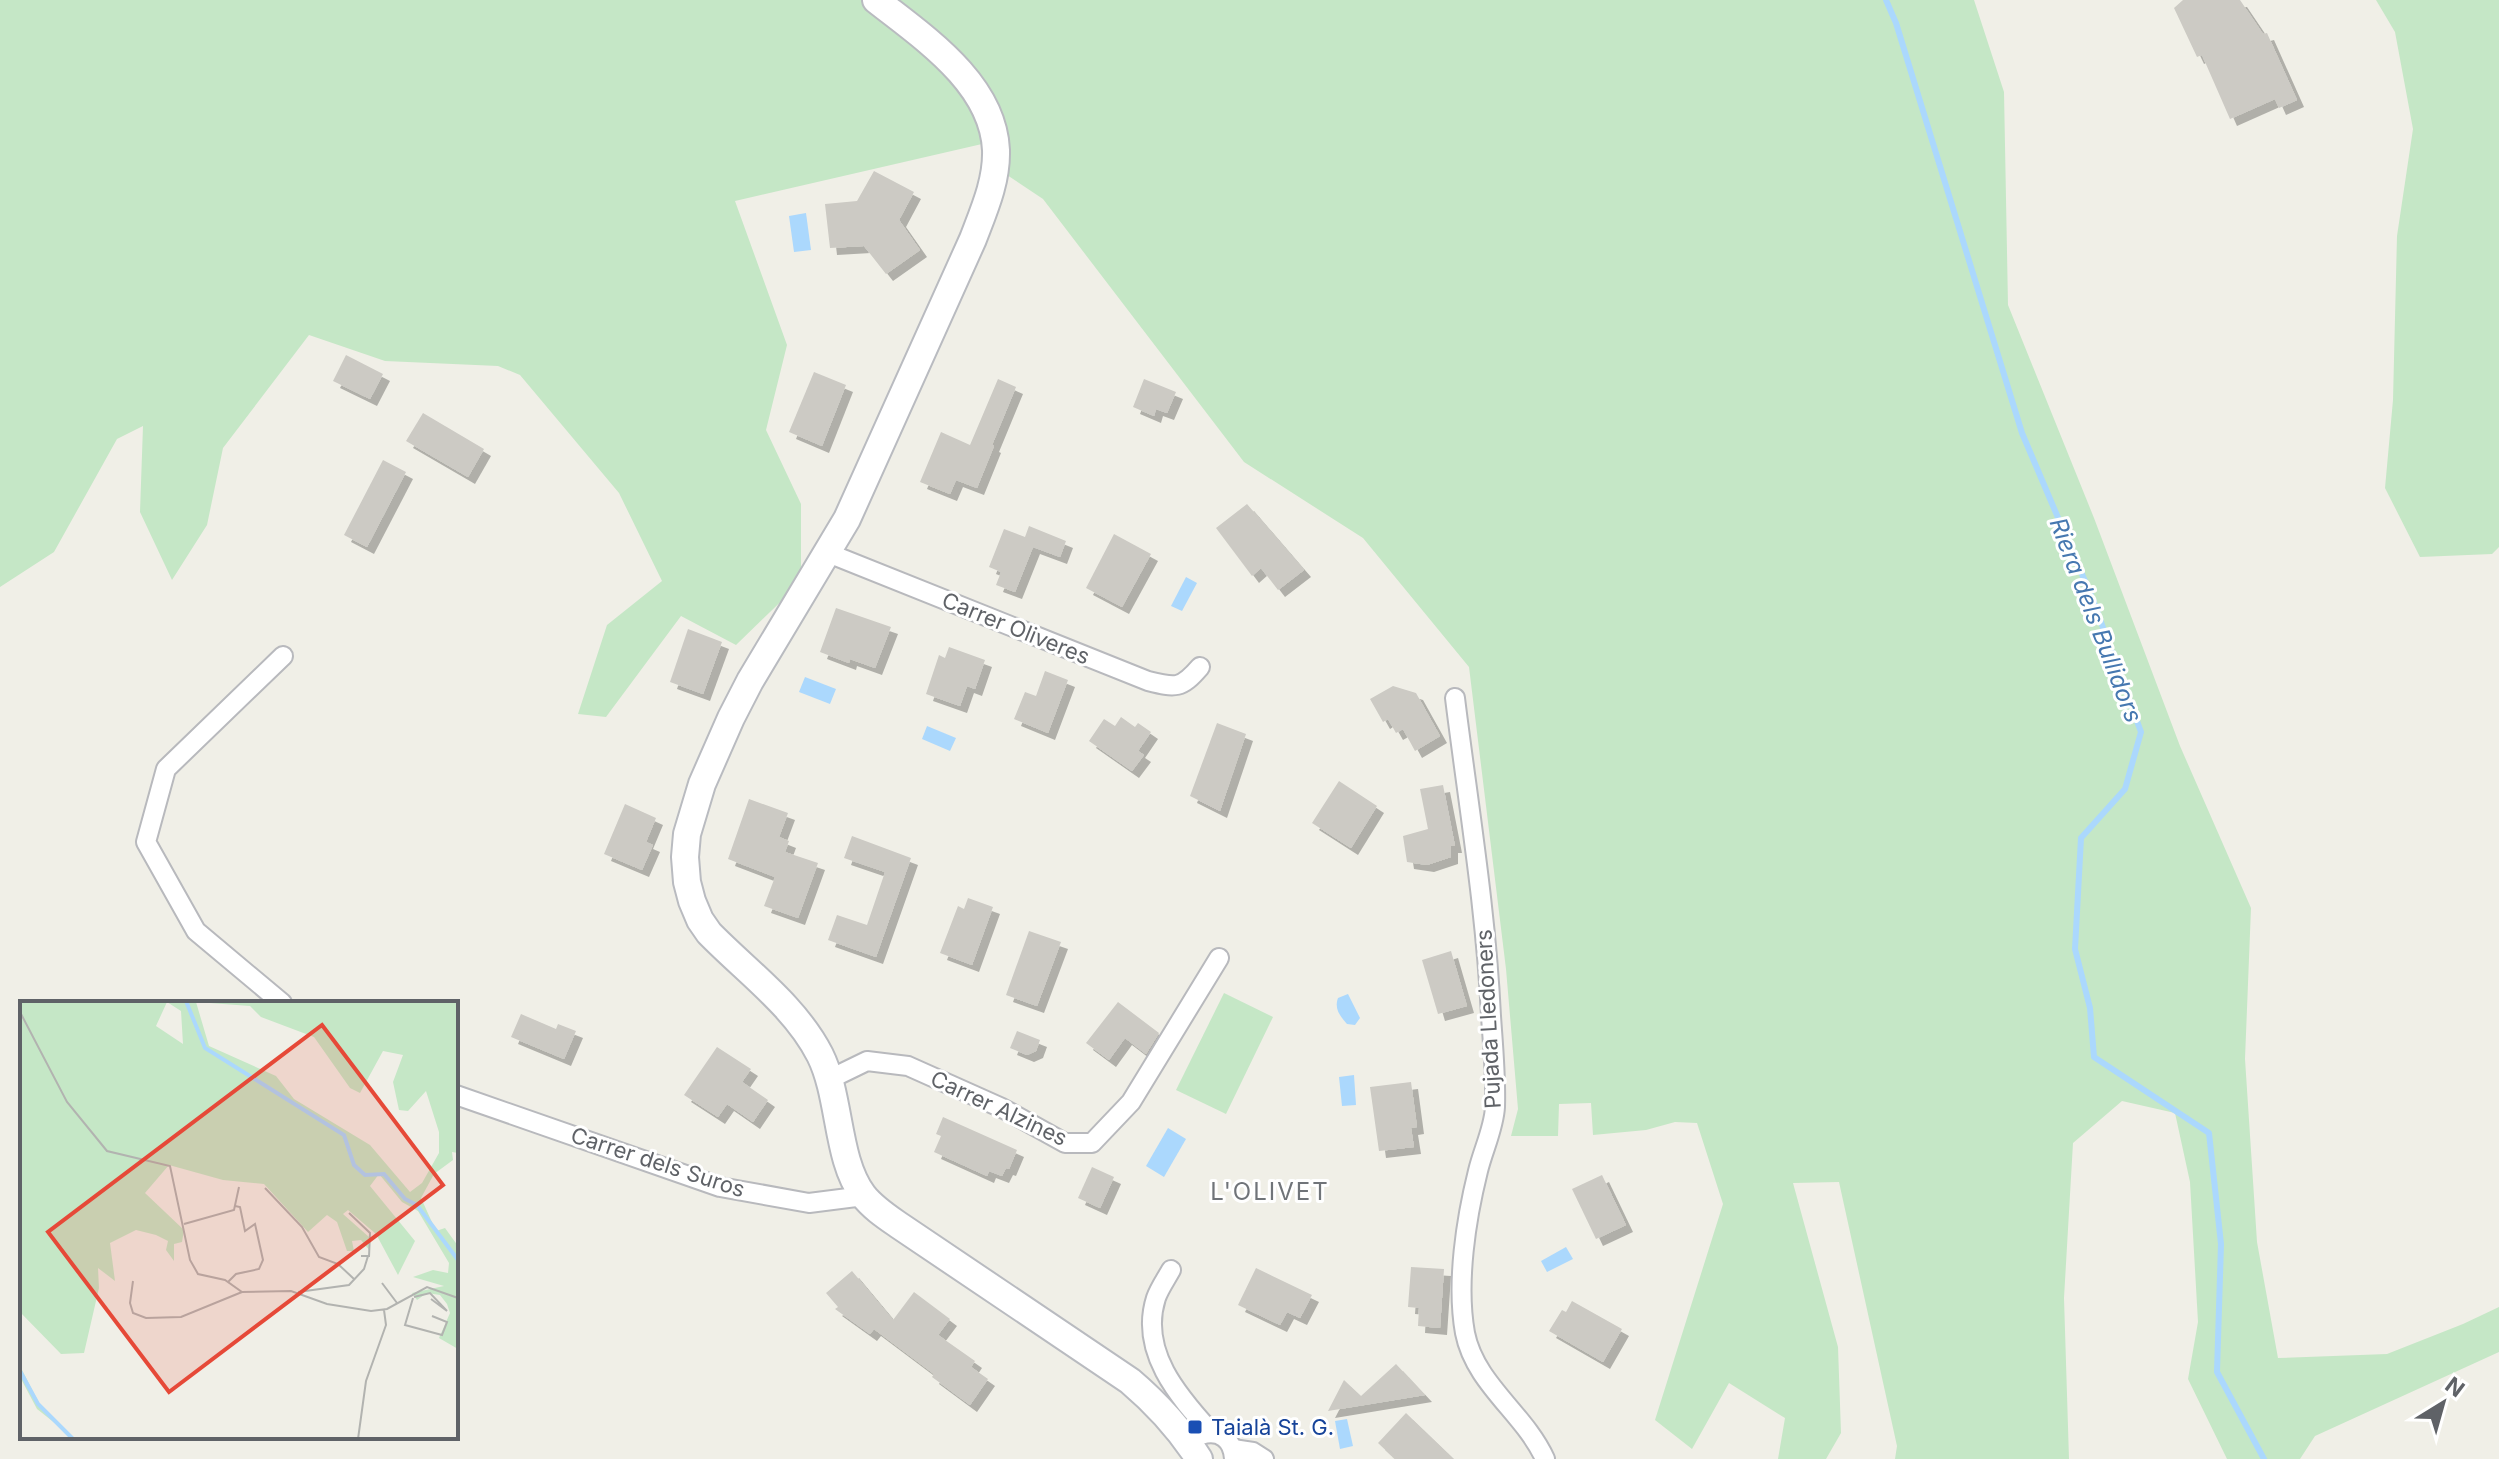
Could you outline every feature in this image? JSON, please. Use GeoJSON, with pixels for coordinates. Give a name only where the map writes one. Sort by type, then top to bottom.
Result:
{"type":"FeatureCollection","features":[{"type":"Feature","properties":{"kind":"street"},"geometry":{"type":"LineString","coordinates":[[876,0],[925,39],[971,87],[987,114],[996,153],[989,197],[847,519],[773,641],[731,718],[698,797],[687,834],[687,882],[704,927],[804,1030],[820,1055],[830,1079],[852,1176],[864,1196],[877,1210],[900,1226],[1130,1381],[1200,1445]]}},
{"type":"Feature","properties":{"kind":"street","name":"Carrer Oliveres"},"geometry":{"type":"LineString","coordinates":[[828,553],[1148,681],[1177,687],[1187,683],[1200,667]]}},
{"type":"Feature","properties":{"kind":"street"},"geometry":{"type":"LineString","coordinates":[[280,1001],[196,931],[146,842],[166,769],[283,656]]}},
{"type":"Feature","properties":{"kind":"street","name":"Pujada Lledoners"},"geometry":{"type":"LineString","coordinates":[[1455,698],[1489,969],[1495,1085],[1495,1112],[1470,1206],[1464,1248],[1465,1335],[1490,1386],[1536,1442],[1545,1459]]}},
{"type":"Feature","properties":{"kind":"street","name":"Carrer Alzines"},"geometry":{"type":"LineString","coordinates":[[830,1079],[867,1061],[908,1066],[1002,1108],[1065,1143],[1092,1143],[1131,1102],[1219,958]]}},
{"type":"Feature","properties":{"kind":"street","name":"Carrer dels Suros"},"geometry":{"type":"LineString","coordinates":[[458,1096],[720,1187],[809,1203],[864,1196]]}},
{"type":"Feature","properties":{"kind":"street"},"geometry":{"type":"LineString","coordinates":[[1171,1270],[1156,1297],[1152,1320],[1153,1344],[1200,1445]]}},
{"type":"Feature","properties":{"kind":"street"},"geometry":{"type":"LineString","coordinates":[[1200,1445],[1225,1437],[1233,1454],[1253,1452],[1264,1459]]}},
{"type":"Feature","properties":{"kind":"green space"},"geometry":{"type":"Polygon","coordinates":[[[0,0],[1974,0],[2004,92],[2008,305],[2094,518],[2180,746],[2251,908],[2245,1059],[2257,1242],[2278,1358],[2387,1354],[2499,1307],[2499,1352],[2315,1436],[2300,1459],[2227,1459],[2188,1379],[2198,1322],[2190,1182],[2175,1113],[2122,1101],[2073,1143],[2064,1298],[2069,1459],[1895,1459],[1897,1446],[1839,1182],[1793,1183],[1838,1347],[1841,1433],[1826,1459],[1778,1459],[1785,1418],[1729,1383],[1692,1449],[1655,1420],[1723,1204],[1697,1123],[1675,1122],[1646,1130],[1593,1135],[1591,1103],[1559,1104],[1558,1136],[1511,1136],[1518,1109],[1506,969],[1469,667],[1363,538],[1244,462],[1043,199],[1007,175],[995,141],[735,201],[787,345],[766,430],[801,504],[801,582],[736,645],[681,616],[606,717],[578,714],[607,625],[662,581],[619,493],[520,375],[498,366],[385,361],[309,335],[223,448],[207,525],[172,580],[140,512],[143,426],[117,439],[54,552],[0,587],[0,0]]]}},
{"type":"Feature","properties":{"kind":"green space"},"geometry":{"type":"Polygon","coordinates":[[[2376,0],[2499,0],[2499,547],[2492,554],[2420,557],[2385,488],[2393,400],[2397,236],[2413,129],[2395,32],[2376,0]]]}},
{"type":"Feature","properties":{"kind":"green space"},"geometry":{"type":"Polygon","coordinates":[[[1224,993],[1273,1017],[1226,1114],[1176,1090],[1224,993]]]}},
{"type":"Feature","properties":{"kind":"water"},"geometry":{"type":"Polygon","coordinates":[[[806,213],[811,250],[794,252],[789,216],[806,213]]]}},
{"type":"Feature","properties":{"kind":"water"},"geometry":{"type":"Polygon","coordinates":[[[1186,577],[1197,583],[1182,611],[1171,606],[1186,577]]]}},
{"type":"Feature","properties":{"kind":"water"},"geometry":{"type":"Polygon","coordinates":[[[805,677],[836,689],[830,704],[799,692],[805,677]]]}},
{"type":"Feature","properties":{"kind":"water"},"geometry":{"type":"Polygon","coordinates":[[[927,726],[956,738],[950,751],[922,739],[927,726]]]}},
{"type":"Feature","properties":{"kind":"water"},"geometry":{"type":"Polygon","coordinates":[[[1348,994],[1360,1018],[1355,1025],[1347,1024],[1337,1009],[1338,998],[1348,994]]]}},
{"type":"Feature","properties":{"kind":"water"},"geometry":{"type":"Polygon","coordinates":[[[1354,1075],[1356,1105],[1342,1106],[1339,1077],[1354,1075]]]}},
{"type":"Feature","properties":{"kind":"water"},"geometry":{"type":"Polygon","coordinates":[[[1168,1128],[1186,1139],[1164,1177],[1146,1166],[1168,1128]]]}},
{"type":"Feature","properties":{"kind":"water"},"geometry":{"type":"Polygon","coordinates":[[[1566,1247],[1573,1259],[1547,1272],[1541,1261],[1566,1247]]]}},
{"type":"Feature","properties":{"kind":"water"},"geometry":{"type":"Polygon","coordinates":[[[1347,1419],[1353,1446],[1340,1449],[1335,1421],[1347,1419]]]}},
{"type":"Feature","properties":{"kind":"building"},"geometry":{"type":"Polygon","coordinates":[[[2183,0],[2240,0],[2263,34],[2267,33],[2297,100],[2279,108],[2275,99],[2230,119],[2202,55],[2197,57],[2174,8],[2183,0]]]}},
{"type":"Feature","properties":{"kind":"building"},"geometry":{"type":"Polygon","coordinates":[[[874,171],[914,192],[899,220],[920,250],[886,274],[864,246],[830,248],[825,204],[857,201],[874,171]]]}},
{"type":"Feature","properties":{"kind":"building"},"geometry":{"type":"Polygon","coordinates":[[[346,355],[383,374],[370,399],[333,381],[346,355]]]}},
{"type":"Feature","properties":{"kind":"building"},"geometry":{"type":"Polygon","coordinates":[[[814,372],[846,385],[822,446],[789,432],[814,372]]]}},
{"type":"Feature","properties":{"kind":"building"},"geometry":{"type":"Polygon","coordinates":[[[998,379],[1016,387],[977,488],[956,480],[950,494],[920,482],[941,432],[970,445],[998,379]]]}},
{"type":"Feature","properties":{"kind":"building"},"geometry":{"type":"Polygon","coordinates":[[[1144,379],[1176,392],[1167,413],[1156,409],[1154,416],[1133,407],[1144,379]]]}},
{"type":"Feature","properties":{"kind":"building"},"geometry":{"type":"Polygon","coordinates":[[[423,413],[484,449],[468,477],[406,441],[423,413]]]}},
{"type":"Feature","properties":{"kind":"building"},"geometry":{"type":"Polygon","coordinates":[[[383,460],[406,472],[367,547],[344,535],[383,460]]]}},
{"type":"Feature","properties":{"kind":"building"},"geometry":{"type":"Polygon","coordinates":[[[1247,504],[1304,570],[1278,590],[1261,568],[1252,576],[1216,528],[1247,504]]]}},
{"type":"Feature","properties":{"kind":"building"},"geometry":{"type":"Polygon","coordinates":[[[1029,526],[1066,541],[1060,557],[1033,547],[1015,592],[996,585],[1001,572],[989,567],[1004,529],[1025,537],[1029,526]]]}},
{"type":"Feature","properties":{"kind":"building"},"geometry":{"type":"Polygon","coordinates":[[[1114,534],[1151,554],[1122,607],[1086,588],[1114,534]]]}},
{"type":"Feature","properties":{"kind":"building"},"geometry":{"type":"Polygon","coordinates":[[[836,608],[891,627],[875,668],[850,659],[849,663],[820,652],[836,608]]]}},
{"type":"Feature","properties":{"kind":"building"},"geometry":{"type":"Polygon","coordinates":[[[688,629],[722,642],[703,694],[670,682],[688,629]]]}},
{"type":"Feature","properties":{"kind":"building"},"geometry":{"type":"Polygon","coordinates":[[[949,647],[985,660],[975,689],[967,686],[960,706],[926,694],[939,655],[945,658],[949,647]]]}},
{"type":"Feature","properties":{"kind":"building"},"geometry":{"type":"Polygon","coordinates":[[[1045,671],[1068,680],[1048,733],[1014,719],[1025,692],[1036,696],[1045,671]]]}},
{"type":"Feature","properties":{"kind":"building"},"geometry":{"type":"Polygon","coordinates":[[[1393,686],[1416,693],[1440,736],[1415,751],[1403,729],[1396,733],[1388,719],[1383,722],[1370,699],[1393,686]]]}},
{"type":"Feature","properties":{"kind":"building"},"geometry":{"type":"Polygon","coordinates":[[[1121,717],[1135,727],[1138,723],[1151,732],[1138,751],[1144,755],[1132,771],[1089,741],[1104,719],[1115,726],[1121,717]]]}},
{"type":"Feature","properties":{"kind":"building"},"geometry":{"type":"Polygon","coordinates":[[[1217,723],[1246,734],[1220,811],[1190,796],[1217,723]]]}},
{"type":"Feature","properties":{"kind":"building"},"geometry":{"type":"Polygon","coordinates":[[[1339,781],[1377,806],[1351,848],[1312,823],[1339,781]]]}},
{"type":"Feature","properties":{"kind":"building"},"geometry":{"type":"Polygon","coordinates":[[[1443,785],[1455,846],[1451,846],[1451,857],[1427,865],[1407,862],[1403,836],[1428,829],[1420,789],[1443,785]]]}},
{"type":"Feature","properties":{"kind":"building"},"geometry":{"type":"Polygon","coordinates":[[[749,799],[788,813],[779,837],[789,841],[785,852],[818,863],[798,918],[764,906],[775,877],[728,859],[749,799]]]}},
{"type":"Feature","properties":{"kind":"building"},"geometry":{"type":"Polygon","coordinates":[[[625,804],[656,818],[646,842],[653,845],[642,870],[604,854],[625,804]]]}},
{"type":"Feature","properties":{"kind":"building"},"geometry":{"type":"Polygon","coordinates":[[[852,836],[911,858],[876,957],[828,940],[837,915],[867,925],[885,872],[844,858],[852,836]]]}},
{"type":"Feature","properties":{"kind":"building"},"geometry":{"type":"Polygon","coordinates":[[[968,898],[993,907],[972,965],[940,953],[958,906],[964,909],[968,898]]]}},
{"type":"Feature","properties":{"kind":"building"},"geometry":{"type":"Polygon","coordinates":[[[1029,931],[1061,942],[1037,1006],[1006,995],[1029,931]]]}},
{"type":"Feature","properties":{"kind":"building"},"geometry":{"type":"Polygon","coordinates":[[[1451,951],[1467,1006],[1438,1014],[1422,960],[1451,951]]]}},
{"type":"Feature","properties":{"kind":"building"},"geometry":{"type":"Polygon","coordinates":[[[1118,1002],[1159,1033],[1146,1054],[1125,1038],[1109,1060],[1086,1043],[1118,1002]]]}},
{"type":"Feature","properties":{"kind":"building"},"geometry":{"type":"Polygon","coordinates":[[[521,1014],[556,1029],[558,1024],[576,1031],[564,1059],[511,1037],[521,1014]]]}},
{"type":"Feature","properties":{"kind":"building"},"geometry":{"type":"Polygon","coordinates":[[[1017,1031],[1040,1040],[1036,1051],[1027,1055],[1010,1048],[1017,1031]]]}},
{"type":"Feature","properties":{"kind":"building"},"geometry":{"type":"Polygon","coordinates":[[[717,1047],[751,1069],[742,1082],[768,1100],[753,1122],[727,1104],[718,1117],[684,1095],[717,1047]]]}},
{"type":"Feature","properties":{"kind":"building"},"geometry":{"type":"Polygon","coordinates":[[[1411,1082],[1417,1127],[1411,1128],[1414,1147],[1379,1151],[1370,1087],[1411,1082]]]}},
{"type":"Feature","properties":{"kind":"building"},"geometry":{"type":"Polygon","coordinates":[[[943,1117],[1017,1150],[1009,1169],[1006,1168],[1002,1176],[989,1171],[987,1176],[934,1152],[941,1136],[936,1134],[943,1117]]]}},
{"type":"Feature","properties":{"kind":"building"},"geometry":{"type":"Polygon","coordinates":[[[1092,1167],[1114,1177],[1100,1208],[1078,1198],[1092,1167]]]}},
{"type":"Feature","properties":{"kind":"building"},"geometry":{"type":"Polygon","coordinates":[[[1602,1175],[1626,1225],[1596,1239],[1572,1189],[1602,1175]]]}},
{"type":"Feature","properties":{"kind":"building"},"geometry":{"type":"Polygon","coordinates":[[[1411,1267],[1444,1269],[1440,1328],[1418,1326],[1419,1308],[1408,1307],[1411,1267]]]}},
{"type":"Feature","properties":{"kind":"building"},"geometry":{"type":"Polygon","coordinates":[[[1256,1268],[1312,1295],[1300,1318],[1287,1312],[1280,1325],[1238,1305],[1256,1268]]]}},
{"type":"Feature","properties":{"kind":"building"},"geometry":{"type":"Polygon","coordinates":[[[852,1271],[893,1320],[914,1292],[950,1319],[938,1335],[975,1361],[971,1367],[988,1379],[970,1405],[874,1329],[870,1334],[835,1309],[838,1307],[826,1293],[852,1271]]]}},
{"type":"Feature","properties":{"kind":"building"},"geometry":{"type":"Polygon","coordinates":[[[1572,1301],[1622,1329],[1603,1362],[1549,1331],[1562,1310],[1566,1312],[1572,1301]]]}},
{"type":"Feature","properties":{"kind":"building"},"geometry":{"type":"Polygon","coordinates":[[[1396,1364],[1425,1395],[1328,1411],[1344,1380],[1361,1396],[1396,1364]]]}},
{"type":"Feature","properties":{"kind":"building"},"geometry":{"type":"Polygon","coordinates":[[[1406,1413],[1454,1459],[1395,1459],[1378,1443],[1406,1413]]]}},
{"type":"Feature","properties":{"kind":"waterway","name":"Riera dels Bullidors"},"geometry":{"type":"LineString","coordinates":[[1886,0],[1896,23],[2022,433],[2093,600],[2141,732],[2125,789],[2081,838],[2075,949],[2090,1008],[2094,1057],[2209,1133],[2221,1244],[2217,1372],[2264,1459]]}},
{"type":"Feature","properties":{"kind":"place","name":"Taialà St. G."},"geometry":{"type":"Point","coordinates":[1195,1427]}},
{"type":"Feature","properties":{"kind":"district","name":"L'OLIVET"},"geometry":{"type":"Point","coordinates":[1270,1191]}}]}
